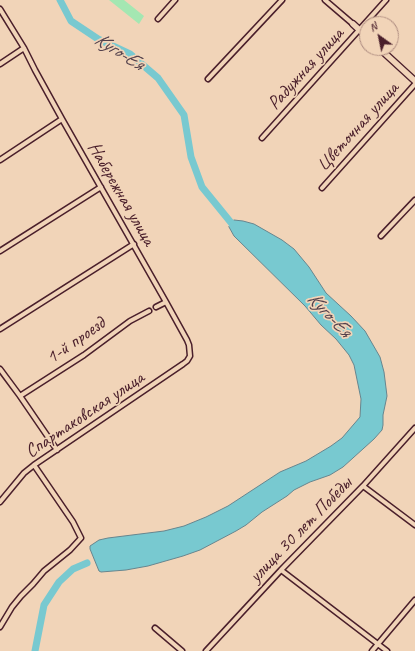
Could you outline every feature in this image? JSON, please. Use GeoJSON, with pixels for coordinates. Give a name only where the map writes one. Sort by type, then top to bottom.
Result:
{"type":"FeatureCollection","features":[{"type":"Feature","properties":{"kind":"street"},"geometry":{"type":"LineString","coordinates":[[158,20],[175,0]]}},
{"type":"Feature","properties":{"kind":"street"},"geometry":{"type":"LineString","coordinates":[[208,79],[282,0]]}},
{"type":"Feature","properties":{"kind":"street"},"geometry":{"type":"LineString","coordinates":[[325,0],[359,29]]}},
{"type":"Feature","properties":{"kind":"street","name":"Радужная улица"},"geometry":{"type":"LineString","coordinates":[[372,16],[386,0]]}},
{"type":"Feature","properties":{"kind":"street","name":"Набережная улица"},"geometry":{"type":"LineString","coordinates":[[0,9],[24,48],[62,120],[166,302],[188,345],[190,356]]}},
{"type":"Feature","properties":{"kind":"street","name":"Радужная улица"},"geometry":{"type":"LineString","coordinates":[[262,138],[359,31]]}},
{"type":"Feature","properties":{"kind":"street"},"geometry":{"type":"LineString","coordinates":[[0,64],[24,48]]}},
{"type":"Feature","properties":{"kind":"street"},"geometry":{"type":"LineString","coordinates":[[388,56],[415,81]]}},
{"type":"Feature","properties":{"kind":"street","name":"Цветочная улица"},"geometry":{"type":"LineString","coordinates":[[322,188],[415,84]]}},
{"type":"Feature","properties":{"kind":"street"},"geometry":{"type":"LineString","coordinates":[[0,160],[62,120]]}},
{"type":"Feature","properties":{"kind":"street"},"geometry":{"type":"LineString","coordinates":[[0,252],[101,187]]}},
{"type":"Feature","properties":{"kind":"street"},"geometry":{"type":"LineString","coordinates":[[381,236],[415,200]]}},
{"type":"Feature","properties":{"kind":"street"},"geometry":{"type":"LineString","coordinates":[[0,329],[134,244]]}},
{"type":"Feature","properties":{"kind":"street"},"geometry":{"type":"LineString","coordinates":[[156,307],[166,302]]}},
{"type":"Feature","properties":{"kind":"street","name":"1-й проезд"},"geometry":{"type":"LineString","coordinates":[[20,396],[84,355],[130,321],[149,311]]}},
{"type":"Feature","properties":{"kind":"street","name":"Спартаковская улица"},"geometry":{"type":"LineString","coordinates":[[0,502],[24,473],[34,465],[183,364],[190,356]]}},
{"type":"Feature","properties":{"kind":"street"},"geometry":{"type":"LineString","coordinates":[[0,369],[56,450]]}},
{"type":"Feature","properties":{"kind":"street","name":"улица 30 лет Победы"},"geometry":{"type":"LineString","coordinates":[[206,651],[281,570],[363,486],[415,428]]}},
{"type":"Feature","properties":{"kind":"street"},"geometry":{"type":"LineString","coordinates":[[0,627],[12,606],[21,596],[44,571],[70,550],[81,538],[73,522],[34,465]]}},
{"type":"Feature","properties":{"kind":"street"},"geometry":{"type":"LineString","coordinates":[[363,486],[415,525]]}},
{"type":"Feature","properties":{"kind":"street"},"geometry":{"type":"LineString","coordinates":[[281,570],[387,651]]}},
{"type":"Feature","properties":{"kind":"street"},"geometry":{"type":"LineString","coordinates":[[372,651],[415,600]]}},
{"type":"Feature","properties":{"kind":"street"},"geometry":{"type":"LineString","coordinates":[[155,628],[182,651]]}},
{"type":"Feature","properties":{"kind":"green space"},"geometry":{"type":"Polygon","coordinates":[[[109,0],[124,0],[144,16],[139,24],[109,0]]]}},
{"type":"Feature","properties":{"kind":"water"},"geometry":{"type":"Polygon","coordinates":[[[234,220],[254,224],[282,240],[294,249],[309,267],[326,293],[365,331],[380,357],[384,372],[387,396],[382,430],[343,467],[330,475],[310,482],[294,490],[246,525],[200,550],[148,566],[101,572],[99,571],[90,549],[90,546],[99,540],[164,531],[184,526],[206,517],[228,506],[280,472],[306,461],[331,446],[342,438],[360,417],[361,399],[354,365],[349,355],[305,306],[234,236],[229,227],[234,220]]]}},
{"type":"Feature","properties":{"kind":"waterway","name":"Куго-Ея"},"geometry":{"type":"LineString","coordinates":[[60,0],[71,21],[98,39],[130,54],[158,78],[184,115],[191,157],[202,187],[237,230]]}},
{"type":"Feature","properties":{"kind":"waterway","name":"Куго-Ея"},"geometry":{"type":"LineString","coordinates":[[35,651],[44,605],[59,582],[73,569],[87,563]]}}]}
